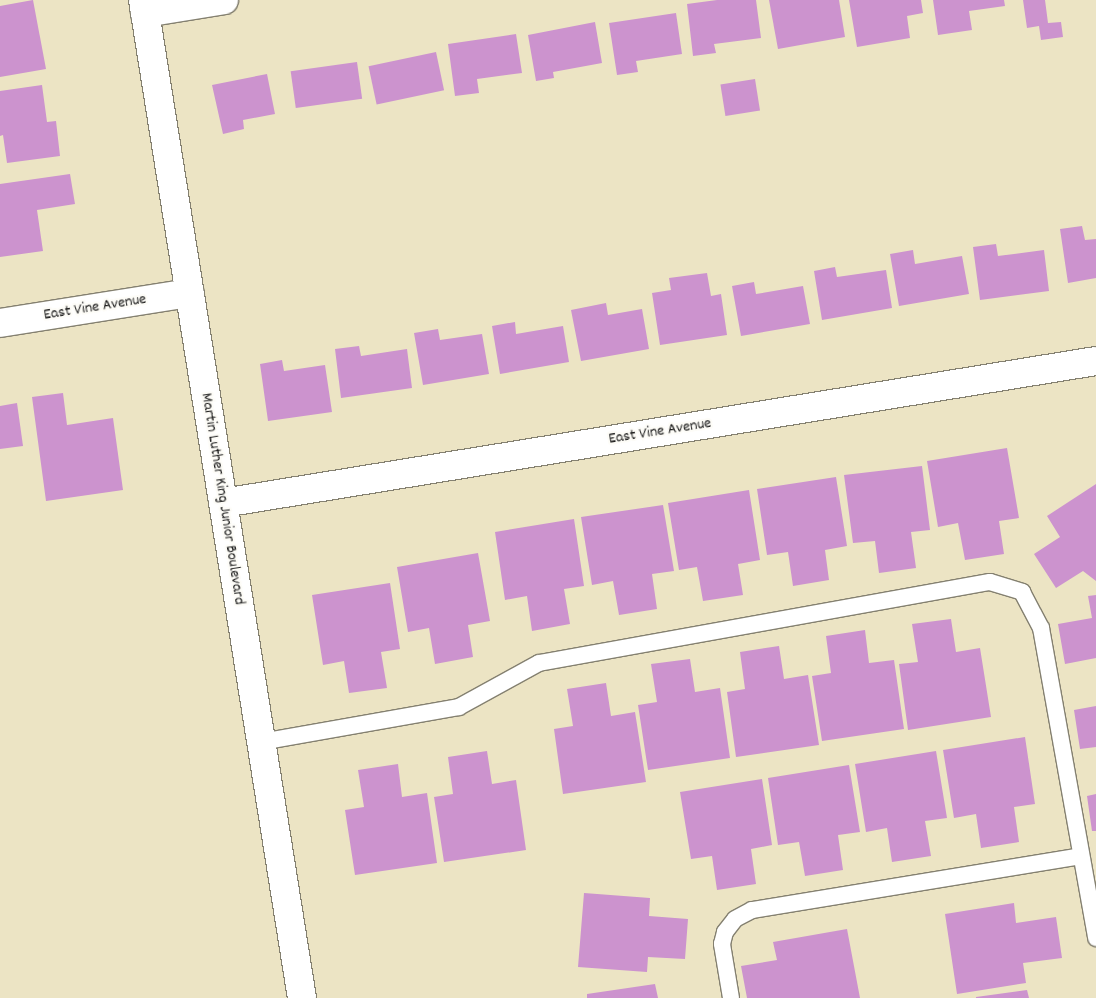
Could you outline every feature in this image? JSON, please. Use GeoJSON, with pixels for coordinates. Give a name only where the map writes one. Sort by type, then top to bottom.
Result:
{"type":"FeatureCollection","features":[{"type":"Feature","properties":{"kind":"street"},"geometry":{"type":"LineString","coordinates":[[144,6],[224,0]]}},
{"type":"Feature","properties":{"kind":"street","name":"Martin Luther King Junior Boulevard"},"geometry":{"type":"LineString","coordinates":[[144,6],[302,998]]}},
{"type":"Feature","properties":{"kind":"street","name":"East Vine Avenue"},"geometry":{"type":"LineString","coordinates":[[0,323],[190,293]]}},
{"type":"Feature","properties":{"kind":"street","name":"East Vine Avenue"},"geometry":{"type":"LineString","coordinates":[[223,503],[1096,361]]}},
{"type":"Feature","properties":{"kind":"lane"},"geometry":{"type":"LineString","coordinates":[[261,742],[459,707],[539,663],[990,582],[1022,592],[1041,628],[1096,938]]}},
{"type":"Feature","properties":{"kind":"lane"},"geometry":{"type":"LineString","coordinates":[[731,998],[722,944],[725,932],[735,919],[752,910],[1081,856]]}},
{"type":"Feature","properties":{"kind":"building"},"geometry":{"type":"Polygon","coordinates":[[[33,0],[46,69],[0,77],[0,6],[33,0]]]}},
{"type":"Feature","properties":{"kind":"building"},"geometry":{"type":"Polygon","coordinates":[[[717,0],[756,0],[761,38],[714,44],[716,53],[693,56],[687,4],[717,0]]]}},
{"type":"Feature","properties":{"kind":"building"},"geometry":{"type":"Polygon","coordinates":[[[769,0],[839,0],[845,37],[778,49],[769,0]]]}},
{"type":"Feature","properties":{"kind":"building"},"geometry":{"type":"Polygon","coordinates":[[[849,0],[921,0],[923,13],[907,16],[910,38],[857,47],[849,0]]]}},
{"type":"Feature","properties":{"kind":"building"},"geometry":{"type":"Polygon","coordinates":[[[933,0],[1004,0],[1005,6],[969,11],[972,30],[938,35],[933,0]]]}},
{"type":"Feature","properties":{"kind":"building"},"geometry":{"type":"Polygon","coordinates":[[[1023,0],[1045,0],[1048,23],[1061,22],[1063,37],[1041,40],[1039,26],[1027,28],[1023,0]]]}},
{"type":"Feature","properties":{"kind":"building"},"geometry":{"type":"Polygon","coordinates":[[[676,13],[682,54],[636,61],[638,72],[617,75],[609,23],[676,13]]]}},
{"type":"Feature","properties":{"kind":"building"},"geometry":{"type":"Polygon","coordinates":[[[595,22],[602,63],[553,72],[554,78],[536,81],[528,35],[595,22]]]}},
{"type":"Feature","properties":{"kind":"building"},"geometry":{"type":"Polygon","coordinates":[[[516,34],[522,73],[477,79],[479,93],[455,96],[448,44],[516,34]]]}},
{"type":"Feature","properties":{"kind":"building"},"geometry":{"type":"Polygon","coordinates":[[[436,52],[444,90],[377,104],[369,66],[436,52]]]}},
{"type":"Feature","properties":{"kind":"building"},"geometry":{"type":"Polygon","coordinates":[[[357,62],[362,99],[296,108],[291,71],[357,62]]]}},
{"type":"Feature","properties":{"kind":"building"},"geometry":{"type":"Polygon","coordinates":[[[267,74],[275,114],[243,120],[244,129],[223,134],[212,85],[267,74]]]}},
{"type":"Feature","properties":{"kind":"building"},"geometry":{"type":"Polygon","coordinates":[[[755,79],[760,111],[725,116],[720,84],[755,79]]]}},
{"type":"Feature","properties":{"kind":"building"},"geometry":{"type":"Polygon","coordinates":[[[42,85],[47,122],[56,121],[60,156],[7,163],[3,135],[0,136],[0,91],[42,85]]]}},
{"type":"Feature","properties":{"kind":"building"},"geometry":{"type":"Polygon","coordinates":[[[70,174],[75,204],[37,210],[43,251],[0,257],[0,184],[70,174]]]}},
{"type":"Feature","properties":{"kind":"building"},"geometry":{"type":"Polygon","coordinates":[[[1082,226],[1085,240],[1096,239],[1096,278],[1068,283],[1060,229],[1082,226]]]}},
{"type":"Feature","properties":{"kind":"building"},"geometry":{"type":"Polygon","coordinates":[[[996,244],[998,256],[1044,250],[1049,291],[980,300],[973,247],[996,244]]]}},
{"type":"Feature","properties":{"kind":"building"},"geometry":{"type":"Polygon","coordinates":[[[913,250],[915,264],[962,256],[969,294],[899,306],[890,254],[913,250]]]}},
{"type":"Feature","properties":{"kind":"building"},"geometry":{"type":"Polygon","coordinates":[[[835,267],[837,277],[886,270],[892,308],[822,320],[814,271],[835,267]]]}},
{"type":"Feature","properties":{"kind":"building"},"geometry":{"type":"Polygon","coordinates":[[[707,273],[711,296],[721,294],[727,335],[660,345],[652,293],[671,290],[669,278],[707,273]]]}},
{"type":"Feature","properties":{"kind":"building"},"geometry":{"type":"Polygon","coordinates":[[[754,282],[756,294],[803,286],[810,324],[741,336],[732,286],[754,282]]]}},
{"type":"Feature","properties":{"kind":"building"},"geometry":{"type":"Polygon","coordinates":[[[606,303],[608,315],[642,309],[649,349],[581,361],[571,310],[606,303]]]}},
{"type":"Feature","properties":{"kind":"building"},"geometry":{"type":"Polygon","coordinates":[[[515,322],[516,334],[563,326],[569,362],[500,374],[492,326],[515,322]]]}},
{"type":"Feature","properties":{"kind":"building"},"geometry":{"type":"Polygon","coordinates":[[[438,329],[440,340],[482,334],[489,374],[423,385],[414,333],[438,329]]]}},
{"type":"Feature","properties":{"kind":"building"},"geometry":{"type":"Polygon","coordinates":[[[359,346],[361,356],[407,349],[412,388],[341,398],[335,349],[359,346]]]}},
{"type":"Feature","properties":{"kind":"building"},"geometry":{"type":"Polygon","coordinates":[[[282,360],[284,371],[325,365],[332,412],[268,421],[260,364],[282,360]]]}},
{"type":"Feature","properties":{"kind":"building"},"geometry":{"type":"Polygon","coordinates":[[[63,393],[67,425],[113,418],[123,490],[46,501],[32,397],[63,393]]]}},
{"type":"Feature","properties":{"kind":"building"},"geometry":{"type":"Polygon","coordinates":[[[17,403],[23,446],[0,449],[0,406],[17,403]]]}},
{"type":"Feature","properties":{"kind":"building"},"geometry":{"type":"Polygon","coordinates":[[[1007,448],[1019,518],[999,521],[1004,554],[965,560],[958,523],[938,527],[927,461],[1007,448]]]}},
{"type":"Feature","properties":{"kind":"building"},"geometry":{"type":"Polygon","coordinates":[[[922,466],[930,530],[911,532],[916,568],[879,573],[875,541],[853,543],[844,475],[922,466]]]}},
{"type":"Feature","properties":{"kind":"building"},"geometry":{"type":"Polygon","coordinates":[[[836,477],[847,546],[825,550],[829,580],[793,586],[788,552],[767,555],[757,489],[836,477]]]}},
{"type":"Feature","properties":{"kind":"building"},"geometry":{"type":"Polygon","coordinates":[[[1096,484],[1096,581],[1083,571],[1056,588],[1034,554],[1060,537],[1047,516],[1096,484]]]}},
{"type":"Feature","properties":{"kind":"building"},"geometry":{"type":"Polygon","coordinates":[[[749,490],[760,560],[738,564],[743,595],[703,601],[697,567],[679,570],[668,503],[749,490]]]}},
{"type":"Feature","properties":{"kind":"building"},"geometry":{"type":"Polygon","coordinates":[[[663,505],[674,571],[652,574],[657,609],[619,615],[613,581],[592,585],[581,517],[663,505]]]}},
{"type":"Feature","properties":{"kind":"building"},"geometry":{"type":"Polygon","coordinates":[[[574,519],[584,586],[564,589],[570,624],[532,631],[527,596],[505,600],[495,532],[574,519]]]}},
{"type":"Feature","properties":{"kind":"building"},"geometry":{"type":"Polygon","coordinates":[[[478,553],[490,621],[468,625],[473,657],[435,664],[429,628],[408,632],[397,567],[478,553]]]}},
{"type":"Feature","properties":{"kind":"building"},"geometry":{"type":"Polygon","coordinates":[[[390,583],[400,649],[381,652],[387,688],[349,693],[344,661],[323,665],[312,595],[390,583]]]}},
{"type":"Feature","properties":{"kind":"building"},"geometry":{"type":"Polygon","coordinates":[[[1096,595],[1096,658],[1065,664],[1058,624],[1092,618],[1088,596],[1096,595]]]}},
{"type":"Feature","properties":{"kind":"building"},"geometry":{"type":"Polygon","coordinates":[[[951,619],[956,652],[980,648],[991,717],[908,730],[899,664],[918,662],[912,624],[951,619]]]}},
{"type":"Feature","properties":{"kind":"building"},"geometry":{"type":"Polygon","coordinates":[[[865,630],[869,663],[894,660],[904,729],[822,741],[812,676],[831,673],[826,636],[865,630]]]}},
{"type":"Feature","properties":{"kind":"building"},"geometry":{"type":"Polygon","coordinates":[[[779,646],[784,679],[808,675],[819,745],[736,757],[727,692],[745,689],[740,652],[779,646]]]}},
{"type":"Feature","properties":{"kind":"building"},"geometry":{"type":"Polygon","coordinates":[[[690,659],[695,692],[720,688],[730,758],[648,770],[638,705],[657,702],[651,664],[690,659]]]}},
{"type":"Feature","properties":{"kind":"building"},"geometry":{"type":"Polygon","coordinates":[[[606,683],[611,716],[635,712],[646,782],[563,794],[554,729],[573,726],[567,689],[606,683]]]}},
{"type":"Feature","properties":{"kind":"building"},"geometry":{"type":"Polygon","coordinates":[[[1096,706],[1096,747],[1080,749],[1074,710],[1096,706]]]}},
{"type":"Feature","properties":{"kind":"building"},"geometry":{"type":"Polygon","coordinates":[[[1025,737],[1035,804],[1014,807],[1019,842],[981,848],[976,814],[954,818],[943,750],[1025,737]]]}},
{"type":"Feature","properties":{"kind":"building"},"geometry":{"type":"Polygon","coordinates":[[[487,751],[492,784],[516,780],[526,850],[444,862],[434,797],[453,794],[448,757],[487,751]]]}},
{"type":"Feature","properties":{"kind":"building"},"geometry":{"type":"Polygon","coordinates":[[[936,751],[947,818],[925,821],[931,856],[892,862],[887,828],[866,832],[855,764],[936,751]]]}},
{"type":"Feature","properties":{"kind":"building"},"geometry":{"type":"Polygon","coordinates":[[[398,764],[402,797],[427,793],[437,863],[355,875],[345,810],[364,807],[358,770],[398,764]]]}},
{"type":"Feature","properties":{"kind":"building"},"geometry":{"type":"Polygon","coordinates":[[[849,765],[860,832],[838,835],[843,870],[805,876],[799,842],[778,845],[768,778],[849,765]]]}},
{"type":"Feature","properties":{"kind":"building"},"geometry":{"type":"Polygon","coordinates":[[[762,779],[772,845],[751,849],[756,884],[717,890],[712,856],[691,859],[680,792],[762,779]]]}},
{"type":"Feature","properties":{"kind":"building"},"geometry":{"type":"Polygon","coordinates":[[[1096,794],[1096,831],[1092,831],[1087,796],[1096,794]]]}},
{"type":"Feature","properties":{"kind":"building"},"geometry":{"type":"Polygon","coordinates":[[[584,893],[650,898],[649,916],[688,919],[685,959],[648,957],[647,972],[578,967],[584,893]]]}},
{"type":"Feature","properties":{"kind":"building"},"geometry":{"type":"Polygon","coordinates":[[[1014,903],[1016,923],[1056,917],[1062,958],[1023,963],[1026,983],[957,994],[945,914],[1014,903]]]}},
{"type":"Feature","properties":{"kind":"building"},"geometry":{"type":"Polygon","coordinates":[[[847,929],[860,998],[747,998],[741,966],[777,960],[773,942],[847,929]]]}},
{"type":"Feature","properties":{"kind":"building"},"geometry":{"type":"Polygon","coordinates":[[[655,984],[658,998],[587,998],[587,994],[655,984]]]}},
{"type":"Feature","properties":{"kind":"building"},"geometry":{"type":"Polygon","coordinates":[[[1027,990],[1029,998],[976,998],[976,997],[1027,990]]]}}]}
